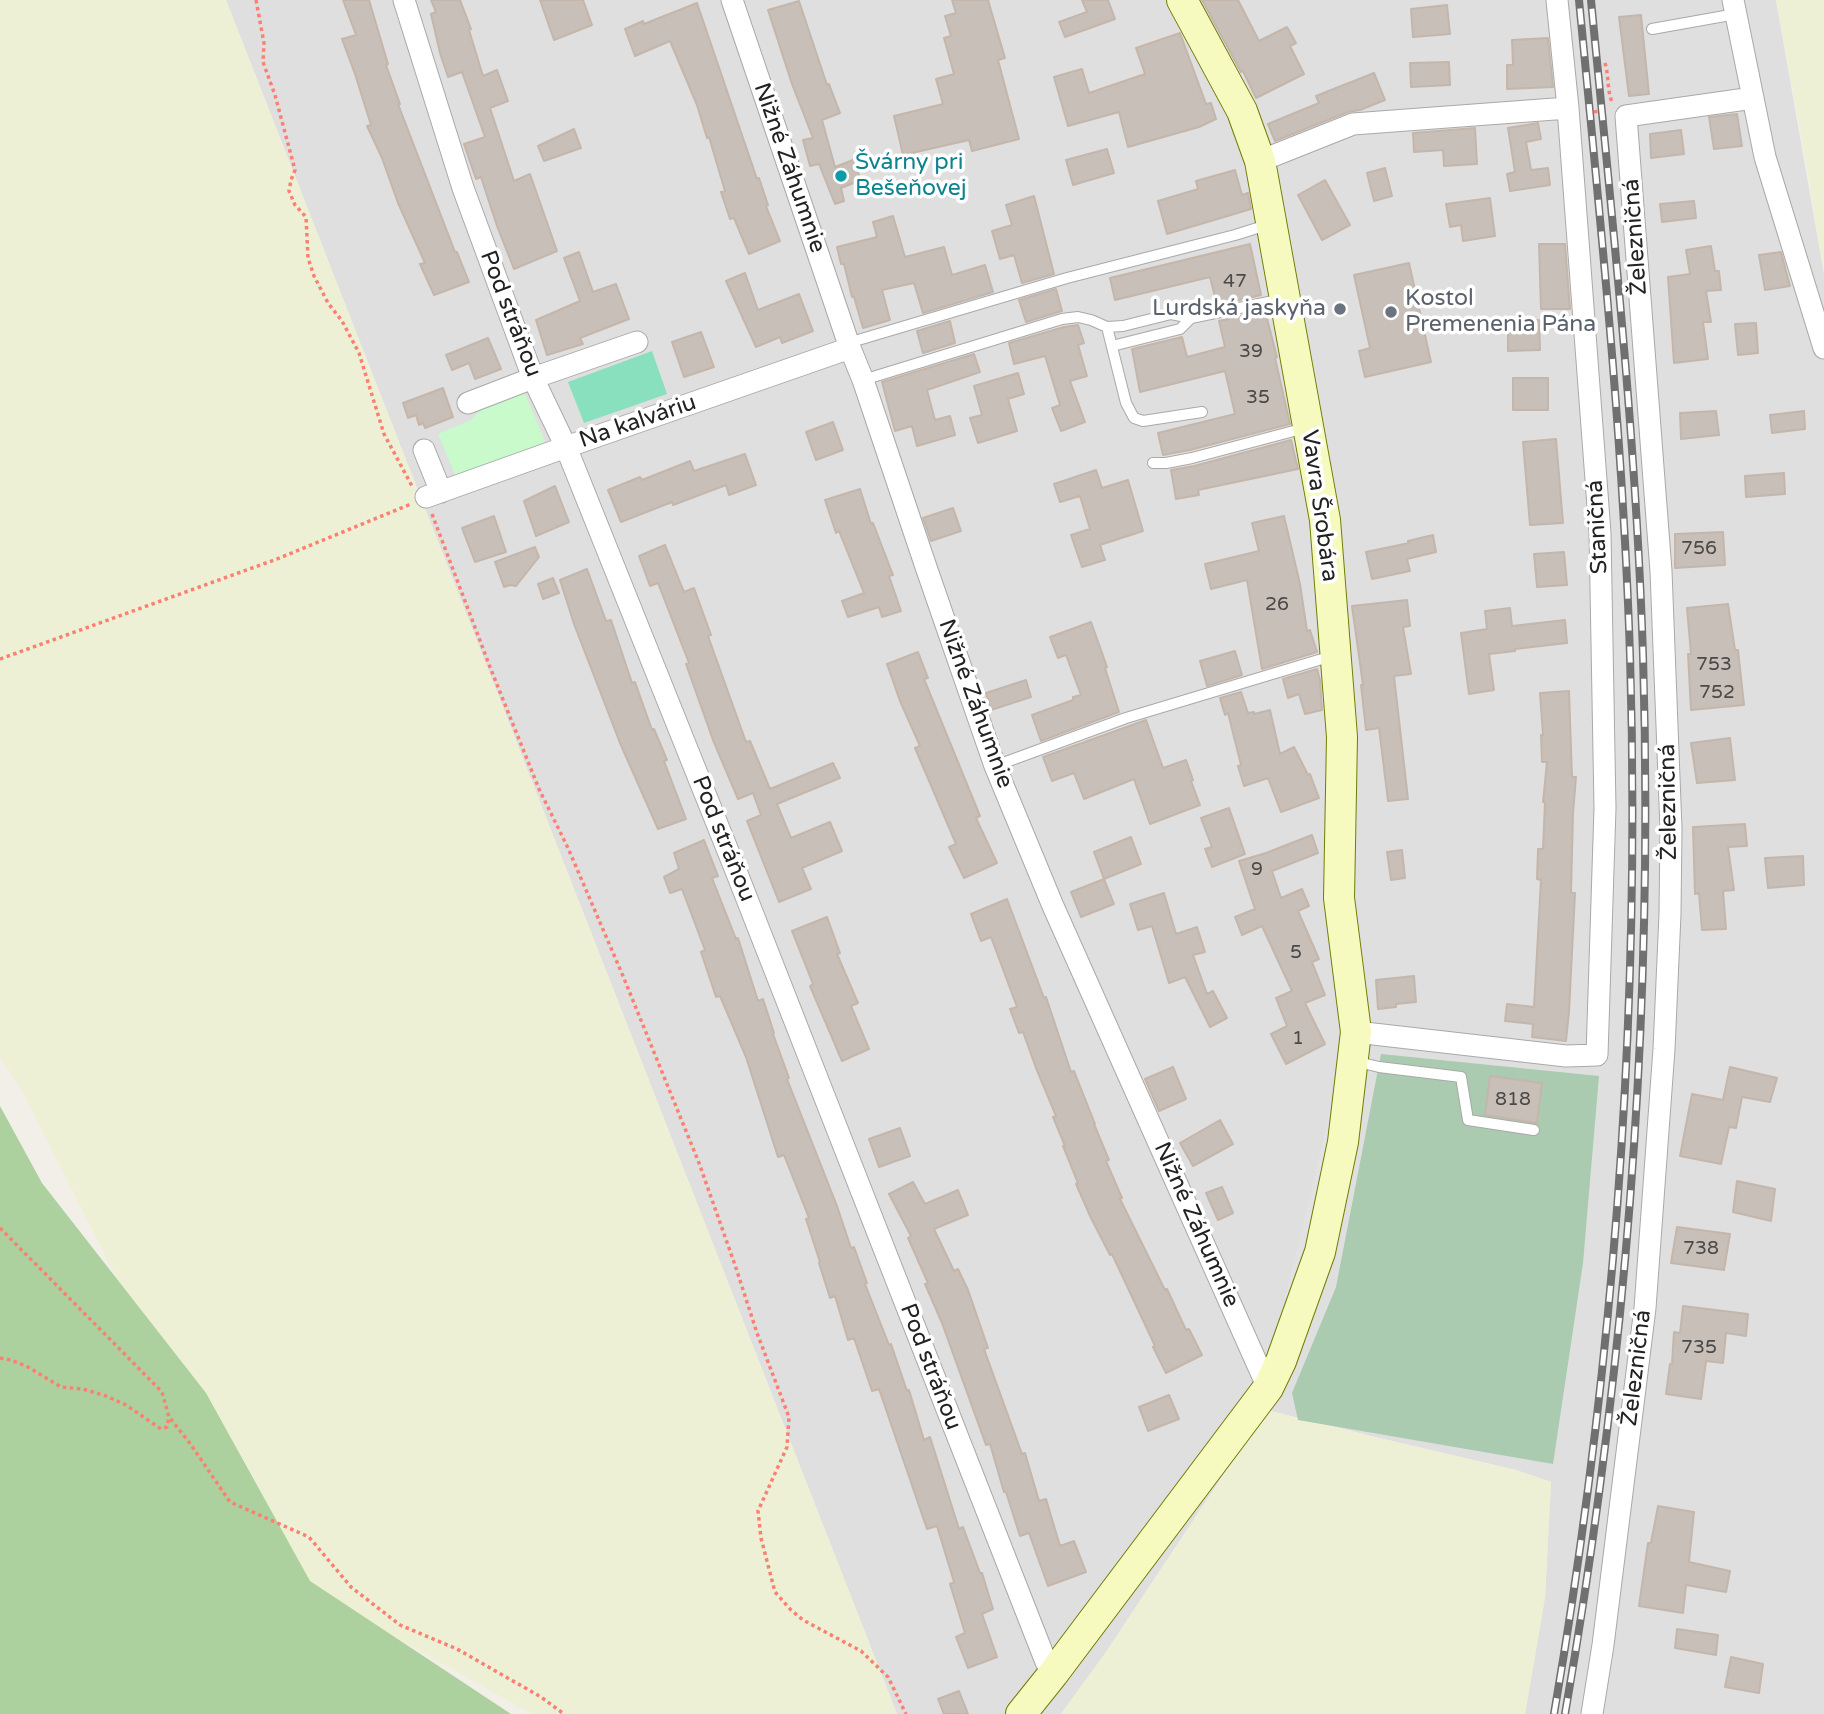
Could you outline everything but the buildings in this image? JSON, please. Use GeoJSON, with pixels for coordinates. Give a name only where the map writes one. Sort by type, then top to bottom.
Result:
{"type":"FeatureCollection","features":[{"type":"Feature","properties":{"kind":"street","name":"Pod stráňou"},"geometry":{"type":"LineString","coordinates":[[404,0],[463,188],[533,378],[566,447],[1053,1674]]}},
{"type":"Feature","properties":{"kind":"street","name":"Nižné Záhumnie"},"geometry":{"type":"LineString","coordinates":[[732,0],[995,766],[1053,906],[1268,1388]]}},
{"type":"Feature","properties":{"kind":"street","name":"Vavra Šrobára"},"geometry":{"type":"LineString","coordinates":[[1021,1714],[1268,1388],[1320,1252],[1343,1142],[1355,1046],[1339,898],[1342,737],[1325,520],[1260,161],[1242,111],[1182,0]]}},
{"type":"Feature","properties":{"kind":"street","name":"Staničná"},"geometry":{"type":"LineString","coordinates":[[1355,1046],[1566,1056],[1597,1055],[1605,808],[1600,534],[1568,108],[1557,0]]}},
{"type":"Feature","properties":{"kind":"street"},"geometry":{"type":"LineString","coordinates":[[1735,7],[1765,157],[1824,348]]}},
{"type":"Feature","properties":{"kind":"street","name":"Železničná"},"geometry":{"type":"LineString","coordinates":[[1592,1714],[1605,1632],[1645,1308],[1664,1049],[1670,914],[1670,792],[1661,571],[1626,116],[1753,99]]}},
{"type":"Feature","properties":{"kind":"street"},"geometry":{"type":"LineString","coordinates":[[1260,161],[1353,124],[1568,108]]}},
{"type":"Feature","properties":{"kind":"street"},"geometry":{"type":"LineString","coordinates":[[468,403],[637,342]]}},
{"type":"Feature","properties":{"kind":"street","name":"Na kalváriu"},"geometry":{"type":"LineString","coordinates":[[433,495],[849,346]]}},
{"type":"Feature","properties":{"kind":"street"},"geometry":{"type":"LineString","coordinates":[[424,450],[433,495]]}},
{"type":"Feature","properties":{"kind":"lane"},"geometry":{"type":"LineString","coordinates":[[1652,29],[1735,7]]}},
{"type":"Feature","properties":{"kind":"lane"},"geometry":{"type":"LineString","coordinates":[[849,346],[1067,278],[1271,224]]}},
{"type":"Feature","properties":{"kind":"lane"},"geometry":{"type":"LineString","coordinates":[[863,380],[1062,320],[1078,317],[1107,327],[1123,326],[1171,314],[1191,318],[1284,299]]}},
{"type":"Feature","properties":{"kind":"lane"},"geometry":{"type":"LineString","coordinates":[[1112,346],[1180,329],[1191,318]]}},
{"type":"Feature","properties":{"kind":"lane"},"geometry":{"type":"LineString","coordinates":[[1107,327],[1126,403],[1134,418],[1143,421],[1202,412]]}},
{"type":"Feature","properties":{"kind":"lane"},"geometry":{"type":"LineString","coordinates":[[1153,463],[1192,458],[1308,428]]}},
{"type":"Feature","properties":{"kind":"lane"},"geometry":{"type":"LineString","coordinates":[[995,766],[1126,718],[1336,655]]}},
{"type":"Feature","properties":{"kind":"lane"},"geometry":{"type":"LineString","coordinates":[[1355,1046],[1379,1066],[1461,1077],[1468,1120],[1534,1129]]}},
{"type":"Feature","properties":{"kind":"path"},"geometry":{"type":"LineString","coordinates":[[256,0],[264,44],[263,62],[275,95],[295,170],[289,191],[295,205],[306,217],[308,258],[314,276],[359,353],[388,443],[413,486],[433,495],[490,667],[519,740],[623,976],[699,1163],[736,1265],[757,1334],[789,1417],[787,1447],[758,1511],[761,1538],[775,1592],[803,1620],[861,1651],[887,1677],[906,1714]]}},
{"type":"Feature","properties":{"kind":"path"},"geometry":{"type":"LineString","coordinates":[[1568,108],[1584,112],[1610,111],[1615,108],[1609,96],[1605,64]]}},
{"type":"Feature","properties":{"kind":"path"},"geometry":{"type":"LineString","coordinates":[[0,659],[277,559],[433,495]]}},
{"type":"Feature","properties":{"kind":"path"},"geometry":{"type":"LineString","coordinates":[[0,1228],[162,1392],[169,1417],[230,1502],[309,1537],[351,1587],[400,1625],[457,1649],[541,1697],[565,1714]]}},
{"type":"Feature","properties":{"kind":"path"},"geometry":{"type":"LineString","coordinates":[[0,1358],[28,1367],[61,1387],[83,1389],[106,1396],[126,1405],[161,1429],[167,1427],[169,1417]]}},
{"type":"Feature","properties":{"kind":"shaded area"},"geometry":{"type":"Polygon","coordinates":[[[226,0],[1776,0],[1824,274],[1824,1714],[1525,1714],[1545,1597],[1551,1482],[1516,1470],[1267,1410],[1104,1655],[1061,1714],[897,1714],[226,0]]]}},
{"type":"Feature","properties":{"kind":"shaded area"},"geometry":{"type":"Polygon","coordinates":[[[1338,1075],[1346,1075],[1291,1311],[1285,1297],[1338,1075]]]}},
{"type":"Feature","properties":{"kind":"green space"},"geometry":{"type":"Polygon","coordinates":[[[0,0],[226,0],[897,1714],[532,1714],[305,1587],[227,1497],[21,1089],[0,1057],[0,0]]]}},
{"type":"Feature","properties":{"kind":"green space"},"geometry":{"type":"Polygon","coordinates":[[[1776,0],[1824,0],[1824,274],[1805,157],[1776,0]]]}},
{"type":"Feature","properties":{"kind":"green space"},"geometry":{"type":"Polygon","coordinates":[[[652,351],[667,394],[584,423],[568,382],[652,351]]]}},
{"type":"Feature","properties":{"kind":"green space"},"geometry":{"type":"Polygon","coordinates":[[[524,391],[546,444],[456,477],[438,434],[471,420],[484,407],[524,391]]]}},
{"type":"Feature","properties":{"kind":"green space"},"geometry":{"type":"Polygon","coordinates":[[[1381,1054],[1599,1076],[1583,1263],[1553,1464],[1298,1420],[1292,1393],[1336,1287],[1381,1054]]]}},
{"type":"Feature","properties":{"kind":"green space"},"geometry":{"type":"Polygon","coordinates":[[[0,1106],[42,1183],[206,1393],[310,1581],[511,1714],[0,1714],[0,1106]]]}},
{"type":"Feature","properties":{"kind":"green space"},"geometry":{"type":"Polygon","coordinates":[[[1266,1410],[1516,1470],[1551,1482],[1545,1597],[1525,1714],[1061,1714],[1104,1655],[1266,1410]]]}},
{"type":"Feature","properties":{"kind":"railway"},"geometry":{"type":"LineString","coordinates":[[1554,1714],[1593,1451],[1607,1319],[1619,1187],[1631,921],[1632,788],[1627,573],[1610,327],[1579,0]]}},
{"type":"Feature","properties":{"kind":"railway"},"geometry":{"type":"LineString","coordinates":[[1565,1714],[1586,1583],[1619,1319],[1631,1186],[1644,921],[1645,788],[1640,573],[1622,327],[1591,0]]}},
{"type":"Feature","properties":{"kind":"place","name":"Švárny pri Bešeňovej"},"geometry":{"type":"Point","coordinates":[841,176]}},
{"type":"Feature","properties":{"kind":"place","name":"Lurdská jaskyňa"},"geometry":{"type":"Point","coordinates":[1340,309]}},
{"type":"Feature","properties":{"kind":"place","name":"Kostol Premenenia Pána"},"geometry":{"type":"Point","coordinates":[1391,312]}}]}
